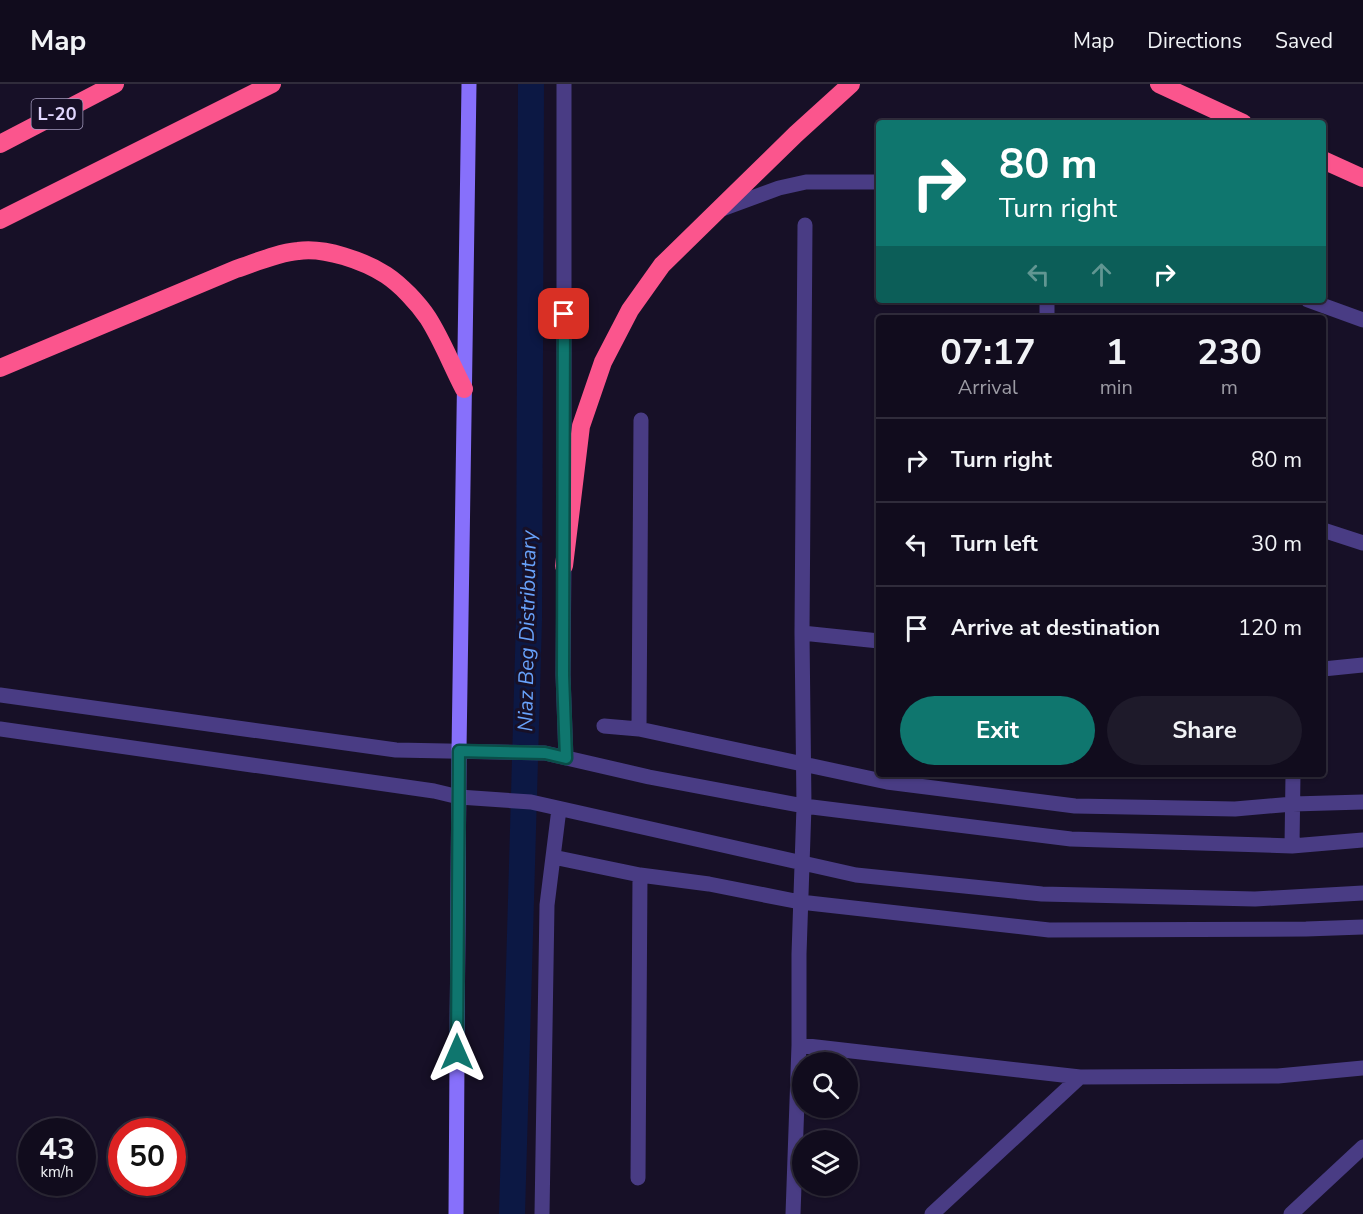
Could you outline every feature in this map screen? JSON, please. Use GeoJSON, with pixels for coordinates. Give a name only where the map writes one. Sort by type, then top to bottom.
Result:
{"type":"FeatureCollection","features":[{"type":"Feature","properties":{"kind":"highway","name":"L-20"},"geometry":{"type":"LineString","coordinates":[[0,144],[115,84]]}},
{"type":"Feature","properties":{"kind":"highway"},"geometry":{"type":"LineString","coordinates":[[0,220],[272,84]]}},
{"type":"Feature","properties":{"kind":"highway"},"geometry":{"type":"LineString","coordinates":[[564,566],[581,426],[603,362],[630,310],[662,264],[850,84]]}},
{"type":"Feature","properties":{"kind":"highway"},"geometry":{"type":"LineString","coordinates":[[1159,84],[1237,120]]}},
{"type":"Feature","properties":{"kind":"highway"},"geometry":{"type":"LineString","coordinates":[[1326,161],[1363,178]]}},
{"type":"Feature","properties":{"kind":"highway"},"geometry":{"type":"LineString","coordinates":[[0,368],[236,269],[272,256],[301,250],[336,254],[367,265],[388,276],[428,318],[464,388]]}},
{"type":"Feature","properties":{"kind":"main road"},"geometry":{"type":"LineString","coordinates":[[456,1214],[459,751],[469,84]]}},
{"type":"Feature","properties":{"kind":"street"},"geometry":{"type":"LineString","coordinates":[[564,84],[563,675],[566,758]]}},
{"type":"Feature","properties":{"kind":"street"},"geometry":{"type":"LineString","coordinates":[[714,213],[779,188],[806,182],[876,182]]}},
{"type":"Feature","properties":{"kind":"street"},"geometry":{"type":"LineString","coordinates":[[793,1214],[804,806],[802,633],[805,225]]}},
{"type":"Feature","properties":{"kind":"street"},"geometry":{"type":"LineString","coordinates":[[1316,303],[1363,320]]}},
{"type":"Feature","properties":{"kind":"street"},"geometry":{"type":"LineString","coordinates":[[639,729],[641,420]]}},
{"type":"Feature","properties":{"kind":"street"},"geometry":{"type":"LineString","coordinates":[[1326,531],[1363,543]]}},
{"type":"Feature","properties":{"kind":"street"},"geometry":{"type":"LineString","coordinates":[[802,633],[876,641]]}},
{"type":"Feature","properties":{"kind":"street"},"geometry":{"type":"LineString","coordinates":[[1326,669],[1363,665]]}},
{"type":"Feature","properties":{"kind":"street"},"geometry":{"type":"LineString","coordinates":[[0,695],[396,750],[545,753],[649,777],[804,806],[1071,839],[1292,846],[1363,840]]}},
{"type":"Feature","properties":{"kind":"street"},"geometry":{"type":"LineString","coordinates":[[604,726],[639,729],[887,782],[1075,806],[1235,809],[1293,804],[1363,802]]}},
{"type":"Feature","properties":{"kind":"street"},"geometry":{"type":"LineString","coordinates":[[0,729],[434,791],[459,797],[531,802],[856,875],[1042,894],[1255,899],[1363,893]]}},
{"type":"Feature","properties":{"kind":"street"},"geometry":{"type":"LineString","coordinates":[[1292,846],[1293,777]]}},
{"type":"Feature","properties":{"kind":"street"},"geometry":{"type":"LineString","coordinates":[[542,1214],[547,905],[559,809]]}},
{"type":"Feature","properties":{"kind":"street"},"geometry":{"type":"LineString","coordinates":[[553,857],[640,875],[709,884],[800,902],[1049,930],[1363,927]]}},
{"type":"Feature","properties":{"kind":"street"},"geometry":{"type":"LineString","coordinates":[[638,1178],[640,875]]}},
{"type":"Feature","properties":{"kind":"street"},"geometry":{"type":"LineString","coordinates":[[799,1045],[1080,1077],[1278,1076],[1363,1068]]}},
{"type":"Feature","properties":{"kind":"street"},"geometry":{"type":"LineString","coordinates":[[932,1214],[1080,1077]]}},
{"type":"Feature","properties":{"kind":"street"},"geometry":{"type":"LineString","coordinates":[[1291,1214],[1363,1147]]}},
{"type":"Feature","properties":{"kind":"waterway","name":"Niaz Beg Distributary"},"geometry":{"type":"LineString","coordinates":[[512,1214],[529,620],[531,84]]}},
{"type":"Feature","properties":{"kind":"route"},"geometry":{"type":"LineString","coordinates":[[457,1052],[459,751],[545,753],[566,758],[563,675],[564,314]]}}]}
